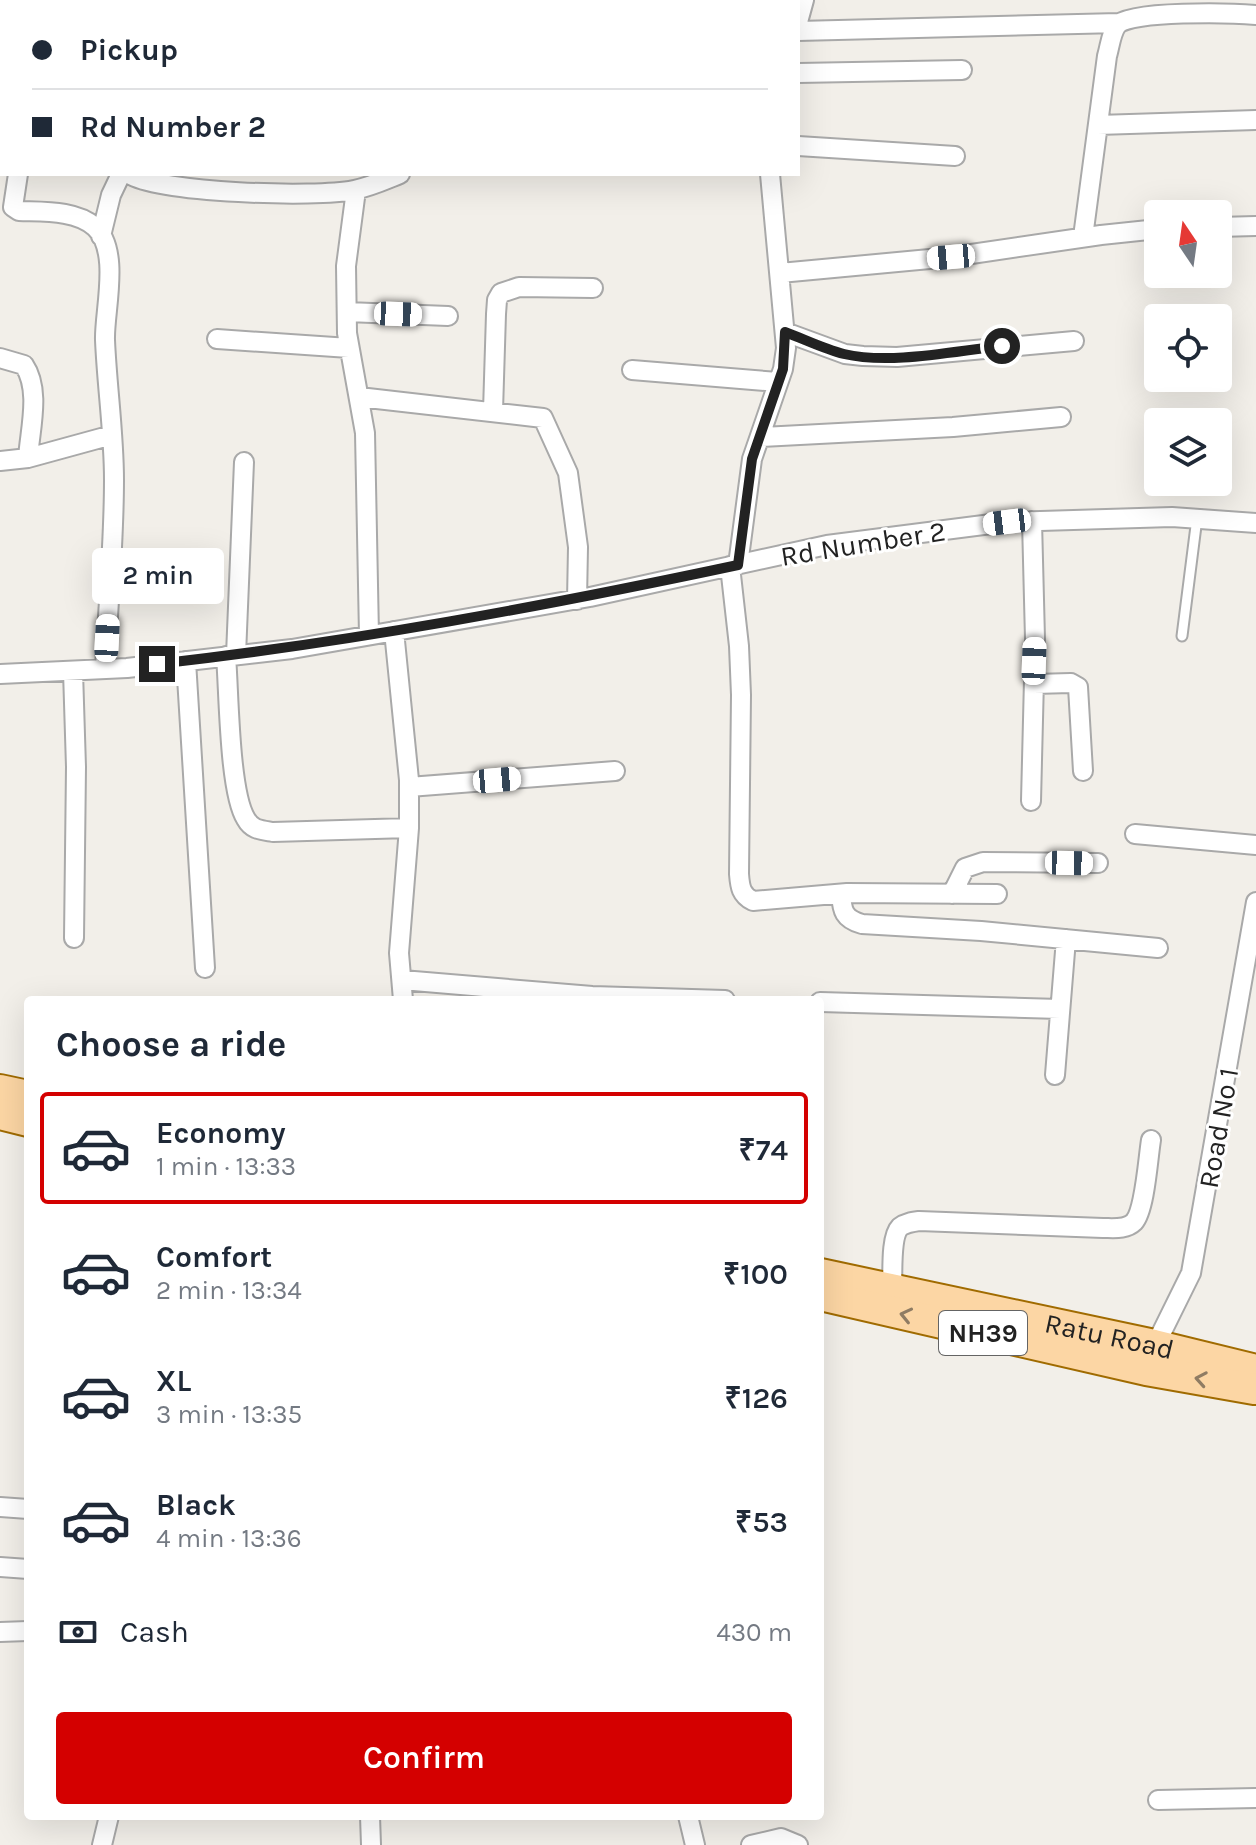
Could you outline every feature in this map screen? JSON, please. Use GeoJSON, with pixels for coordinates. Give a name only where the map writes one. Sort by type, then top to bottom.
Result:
{"type":"FeatureCollection","features":[{"type":"Feature","properties":{"kind":"main road"},"geometry":{"type":"LineString","coordinates":[[0,1090],[24,1095]]}},
{"type":"Feature","properties":{"kind":"main road"},"geometry":{"type":"LineString","coordinates":[[0,1114],[24,1120]]}},
{"type":"Feature","properties":{"kind":"main road","name":"Ratu Road"},"geometry":{"type":"LineString","coordinates":[[824,1275],[1150,1357],[1256,1390]]}},
{"type":"Feature","properties":{"kind":"main road","name":"Ratu Road"},"geometry":{"type":"LineString","coordinates":[[824,1296],[1150,1357],[1256,1370]]}},
{"type":"Feature","properties":{"kind":"street"},"geometry":{"type":"LineString","coordinates":[[800,31],[1119,23],[1154,8],[1256,15]]}},
{"type":"Feature","properties":{"kind":"street"},"geometry":{"type":"LineString","coordinates":[[1083,237],[1107,56],[1119,23]]}},
{"type":"Feature","properties":{"kind":"street"},"geometry":{"type":"LineString","coordinates":[[800,73],[962,70]]}},
{"type":"Feature","properties":{"kind":"street"},"geometry":{"type":"LineString","coordinates":[[1098,125],[1256,120]]}},
{"type":"Feature","properties":{"kind":"street"},"geometry":{"type":"LineString","coordinates":[[800,146],[955,156]]}},
{"type":"Feature","properties":{"kind":"street"},"geometry":{"type":"LineString","coordinates":[[18,176],[13,207],[19,211],[65,214],[95,227],[101,236],[110,275],[105,341],[114,481],[105,669]]}},
{"type":"Feature","properties":{"kind":"street"},"geometry":{"type":"LineString","coordinates":[[101,236],[111,195],[120,176]]}},
{"type":"Feature","properties":{"kind":"street"},"geometry":{"type":"LineString","coordinates":[[134,176],[156,184],[206,190],[287,193],[356,190],[394,176]]}},
{"type":"Feature","properties":{"kind":"street"},"geometry":{"type":"LineString","coordinates":[[770,176],[786,348],[752,459],[734,566],[741,695],[740,889],[746,898],[753,901],[841,894],[997,894]]}},
{"type":"Feature","properties":{"kind":"street"},"geometry":{"type":"LineString","coordinates":[[356,190],[346,266],[347,312],[349,348],[365,433],[369,635]]}},
{"type":"Feature","properties":{"kind":"street"},"geometry":{"type":"LineString","coordinates":[[1232,227],[1256,226]]}},
{"type":"Feature","properties":{"kind":"street"},"geometry":{"type":"LineString","coordinates":[[780,273],[951,257],[1144,230]]}},
{"type":"Feature","properties":{"kind":"street"},"geometry":{"type":"LineString","coordinates":[[493,411],[496,314],[501,293],[519,287],[593,288]]}},
{"type":"Feature","properties":{"kind":"street"},"geometry":{"type":"LineString","coordinates":[[347,312],[448,316]]}},
{"type":"Feature","properties":{"kind":"street"},"geometry":{"type":"LineString","coordinates":[[785,332],[845,354],[863,356],[897,357],[1074,341]]}},
{"type":"Feature","properties":{"kind":"street"},"geometry":{"type":"LineString","coordinates":[[217,339],[349,348]]}},
{"type":"Feature","properties":{"kind":"street"},"geometry":{"type":"LineString","coordinates":[[0,358],[24,365],[30,374],[33,395],[28,458]]}},
{"type":"Feature","properties":{"kind":"street"},"geometry":{"type":"LineString","coordinates":[[632,370],[778,382]]}},
{"type":"Feature","properties":{"kind":"street"},"geometry":{"type":"LineString","coordinates":[[359,397],[543,418],[568,473],[578,547],[577,600]]}},
{"type":"Feature","properties":{"kind":"street"},"geometry":{"type":"LineString","coordinates":[[760,437],[953,427],[1061,417]]}},
{"type":"Feature","properties":{"kind":"street"},"geometry":{"type":"LineString","coordinates":[[0,461],[28,458],[112,435]]}},
{"type":"Feature","properties":{"kind":"street"},"geometry":{"type":"LineString","coordinates":[[244,462],[231,656],[235,783],[246,820],[255,830],[273,832],[409,828]]}},
{"type":"Feature","properties":{"kind":"street","name":"Rd Number 2"},"geometry":{"type":"LineString","coordinates":[[0,674],[105,669],[231,656],[577,600],[827,545],[1007,522],[1172,517],[1256,523]]}},
{"type":"Feature","properties":{"kind":"street"},"geometry":{"type":"LineString","coordinates":[[1031,801],[1034,684],[1032,521]]}},
{"type":"Feature","properties":{"kind":"street"},"geometry":{"type":"LineString","coordinates":[[394,631],[409,787],[409,828],[400,938],[403,996]]}},
{"type":"Feature","properties":{"kind":"street"},"geometry":{"type":"LineString","coordinates":[[186,661],[205,968]]}},
{"type":"Feature","properties":{"kind":"street"},"geometry":{"type":"LineString","coordinates":[[73,671],[76,767],[74,938]]}},
{"type":"Feature","properties":{"kind":"street"},"geometry":{"type":"LineString","coordinates":[[1034,684],[1071,683],[1078,687],[1083,771]]}},
{"type":"Feature","properties":{"kind":"street"},"geometry":{"type":"LineString","coordinates":[[409,787],[615,771]]}},
{"type":"Feature","properties":{"kind":"street"},"geometry":{"type":"LineString","coordinates":[[1135,834],[1256,845]]}},
{"type":"Feature","properties":{"kind":"street"},"geometry":{"type":"LineString","coordinates":[[952,894],[965,868],[983,862],[1098,863]]}},
{"type":"Feature","properties":{"kind":"street"},"geometry":{"type":"LineString","coordinates":[[841,894],[845,916],[862,924],[1158,948]]}},
{"type":"Feature","properties":{"kind":"street","name":"Road No 1"},"geometry":{"type":"LineString","coordinates":[[1150,1357],[1191,1273],[1256,902]]}},
{"type":"Feature","properties":{"kind":"street"},"geometry":{"type":"LineString","coordinates":[[1055,1075],[1066,939]]}},
{"type":"Feature","properties":{"kind":"street"},"geometry":{"type":"LineString","coordinates":[[402,980],[592,996]]}},
{"type":"Feature","properties":{"kind":"street"},"geometry":{"type":"LineString","coordinates":[[824,1002],[1060,1009]]}},
{"type":"Feature","properties":{"kind":"street"},"geometry":{"type":"LineString","coordinates":[[892,1290],[894,1239],[898,1228],[906,1223],[1114,1228],[1133,1223],[1139,1212],[1151,1140]]}},
{"type":"Feature","properties":{"kind":"street"},"geometry":{"type":"LineString","coordinates":[[0,1507],[24,1509]]}},
{"type":"Feature","properties":{"kind":"street"},"geometry":{"type":"LineString","coordinates":[[0,1567],[24,1569]]}},
{"type":"Feature","properties":{"kind":"street"},"geometry":{"type":"LineString","coordinates":[[0,1632],[24,1631]]}},
{"type":"Feature","properties":{"kind":"street"},"geometry":{"type":"LineString","coordinates":[[1158,1800],[1256,1798]]}},
{"type":"Feature","properties":{"kind":"street"},"geometry":{"type":"LineString","coordinates":[[102,1845],[108,1820]]}},
{"type":"Feature","properties":{"kind":"street"},"geometry":{"type":"LineString","coordinates":[[370,1820],[371,1845]]}},
{"type":"Feature","properties":{"kind":"street"},"geometry":{"type":"LineString","coordinates":[[689,1820],[695,1845]]}},
{"type":"Feature","properties":{"kind":"street"},"geometry":{"type":"LineString","coordinates":[[751,1845],[781,1838],[798,1845]]}},
{"type":"Feature","properties":{"kind":"lane"},"geometry":{"type":"LineString","coordinates":[[1182,636],[1197,518]]}},
{"type":"Feature","properties":{"kind":"route"},"geometry":{"type":"LineString","coordinates":[[157,664],[292,649],[590,597],[738,565],[752,459],[783,369],[785,332],[845,354],[863,356],[897,357],[1002,346]]}}]}
